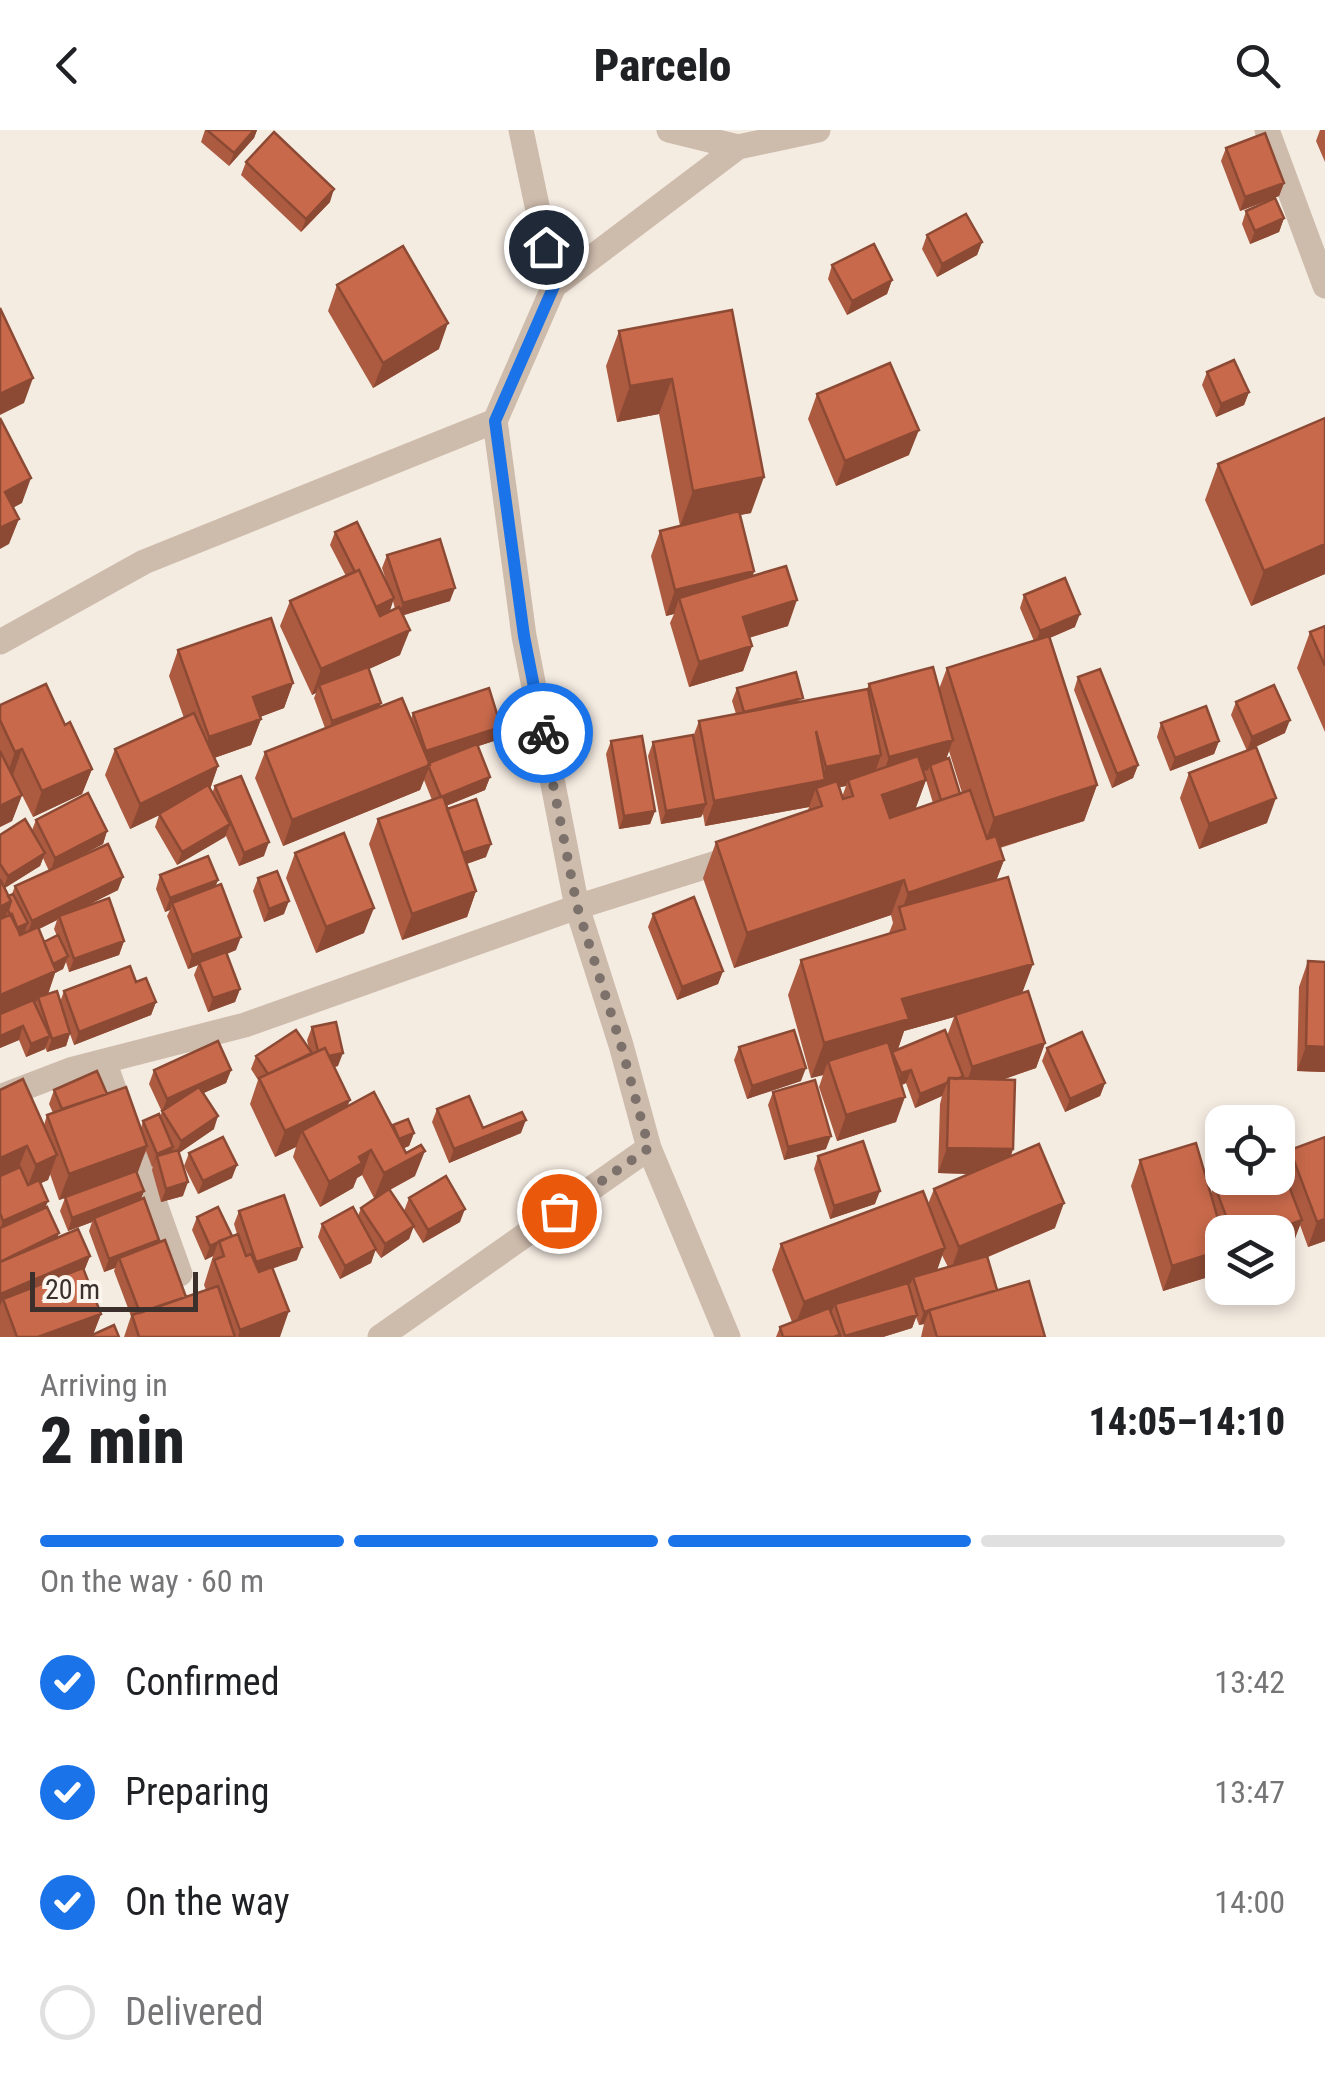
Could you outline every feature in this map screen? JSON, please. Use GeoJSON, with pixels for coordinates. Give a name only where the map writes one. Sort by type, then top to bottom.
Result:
{"type":"FeatureCollection","features":[{"type":"Feature","properties":{"kind":"street"},"geometry":{"type":"LineString","coordinates":[[521,130],[554,286]]}},
{"type":"Feature","properties":{"kind":"street"},"geometry":{"type":"LineString","coordinates":[[670,130],[738,147]]}},
{"type":"Feature","properties":{"kind":"street"},"geometry":{"type":"LineString","coordinates":[[728,1337],[649,1148],[577,906],[524,636],[495,421],[554,286],[738,147],[818,130]]}},
{"type":"Feature","properties":{"kind":"street"},"geometry":{"type":"LineString","coordinates":[[1267,130],[1325,286]]}},
{"type":"Feature","properties":{"kind":"street"},"geometry":{"type":"LineString","coordinates":[[0,642],[144,562],[495,421]]}},
{"type":"Feature","properties":{"kind":"street"},"geometry":{"type":"LineString","coordinates":[[0,1097],[73,1069],[245,1025],[577,906],[756,850]]}},
{"type":"Feature","properties":{"kind":"street"},"geometry":{"type":"LineString","coordinates":[[104,1062],[180,1274]]}},
{"type":"Feature","properties":{"kind":"street"},"geometry":{"type":"LineString","coordinates":[[380,1337],[649,1148]]}},
{"type":"Feature","properties":{"kind":"building"},"geometry":{"type":"Polygon","coordinates":[[[207,130],[254,130],[234,153],[207,130]]]}},
{"type":"Feature","properties":{"kind":"building"},"geometry":{"type":"Polygon","coordinates":[[[274,132],[334,189],[306,219],[246,162],[274,132]]]}},
{"type":"Feature","properties":{"kind":"building"},"geometry":{"type":"Polygon","coordinates":[[[1265,133],[1284,183],[1245,197],[1226,148],[1265,133]]]}},
{"type":"Feature","properties":{"kind":"building"},"geometry":{"type":"Polygon","coordinates":[[[1275,198],[1284,218],[1255,231],[1246,211],[1275,198]]]}},
{"type":"Feature","properties":{"kind":"building"},"geometry":{"type":"Polygon","coordinates":[[[966,214],[982,242],[942,264],[927,235],[966,214]]]}},
{"type":"Feature","properties":{"kind":"building"},"geometry":{"type":"Polygon","coordinates":[[[874,244],[892,280],[852,301],[832,265],[874,244]]]}},
{"type":"Feature","properties":{"kind":"building"},"geometry":{"type":"Polygon","coordinates":[[[403,246],[448,323],[383,363],[337,285],[403,246]]]}},
{"type":"Feature","properties":{"kind":"building"},"geometry":{"type":"Polygon","coordinates":[[[0,308],[33,378],[0,394],[0,308]]]}},
{"type":"Feature","properties":{"kind":"building"},"geometry":{"type":"Polygon","coordinates":[[[732,310],[764,477],[693,491],[672,379],[630,386],[619,331],[732,310]]]}},
{"type":"Feature","properties":{"kind":"building"},"geometry":{"type":"Polygon","coordinates":[[[1234,360],[1249,392],[1221,404],[1207,372],[1234,360]]]}},
{"type":"Feature","properties":{"kind":"building"},"geometry":{"type":"Polygon","coordinates":[[[890,363],[919,430],[845,461],[817,394],[890,363]]]}},
{"type":"Feature","properties":{"kind":"building"},"geometry":{"type":"Polygon","coordinates":[[[0,418],[31,478],[5,492],[19,519],[0,528],[0,418]]]}},
{"type":"Feature","properties":{"kind":"building"},"geometry":{"type":"Polygon","coordinates":[[[1325,418],[1325,544],[1264,571],[1218,464],[1325,418]]]}},
{"type":"Feature","properties":{"kind":"building"},"geometry":{"type":"Polygon","coordinates":[[[739,511],[754,571],[675,590],[660,531],[739,511]]]}},
{"type":"Feature","properties":{"kind":"building"},"geometry":{"type":"Polygon","coordinates":[[[357,522],[394,598],[376,607],[335,532],[357,522]]]}},
{"type":"Feature","properties":{"kind":"building"},"geometry":{"type":"Polygon","coordinates":[[[440,539],[455,588],[403,603],[387,555],[440,539]]]}},
{"type":"Feature","properties":{"kind":"building"},"geometry":{"type":"Polygon","coordinates":[[[786,566],[797,600],[743,617],[752,646],[699,662],[679,598],[786,566]]]}},
{"type":"Feature","properties":{"kind":"building"},"geometry":{"type":"Polygon","coordinates":[[[359,570],[380,616],[399,607],[410,630],[321,669],[290,601],[359,570]]]}},
{"type":"Feature","properties":{"kind":"building"},"geometry":{"type":"Polygon","coordinates":[[[1065,578],[1080,614],[1040,631],[1024,595],[1065,578]]]}},
{"type":"Feature","properties":{"kind":"building"},"geometry":{"type":"Polygon","coordinates":[[[271,618],[293,683],[253,697],[261,719],[209,737],[178,650],[271,618]]]}},
{"type":"Feature","properties":{"kind":"building"},"geometry":{"type":"Polygon","coordinates":[[[1325,626],[1325,666],[1310,632],[1325,626]]]}},
{"type":"Feature","properties":{"kind":"building"},"geometry":{"type":"Polygon","coordinates":[[[1049,636],[1097,785],[994,818],[947,668],[1049,636]]]}},
{"type":"Feature","properties":{"kind":"building"},"geometry":{"type":"Polygon","coordinates":[[[368,667],[381,703],[332,721],[319,685],[368,667]]]}},
{"type":"Feature","properties":{"kind":"building"},"geometry":{"type":"Polygon","coordinates":[[[933,667],[953,740],[889,757],[869,684],[933,667]]]}},
{"type":"Feature","properties":{"kind":"building"},"geometry":{"type":"Polygon","coordinates":[[[1100,669],[1138,765],[1117,774],[1078,677],[1100,669]]]}},
{"type":"Feature","properties":{"kind":"building"},"geometry":{"type":"Polygon","coordinates":[[[796,672],[803,698],[744,712],[737,688],[796,672]]]}},
{"type":"Feature","properties":{"kind":"building"},"geometry":{"type":"Polygon","coordinates":[[[46,684],[65,725],[70,722],[92,769],[42,791],[22,749],[15,752],[0,720],[0,705],[46,684]]]}},
{"type":"Feature","properties":{"kind":"building"},"geometry":{"type":"Polygon","coordinates":[[[1274,685],[1290,720],[1252,737],[1236,702],[1274,685]]]}},
{"type":"Feature","properties":{"kind":"building"},"geometry":{"type":"Polygon","coordinates":[[[489,688],[501,727],[426,751],[413,713],[489,688]]]}},
{"type":"Feature","properties":{"kind":"building"},"geometry":{"type":"Polygon","coordinates":[[[868,689],[881,755],[826,767],[816,731],[825,780],[714,801],[699,721],[868,689]]]}},
{"type":"Feature","properties":{"kind":"building"},"geometry":{"type":"Polygon","coordinates":[[[402,698],[430,765],[292,820],[265,752],[402,698]]]}},
{"type":"Feature","properties":{"kind":"building"},"geometry":{"type":"Polygon","coordinates":[[[1206,706],[1219,741],[1175,758],[1161,723],[1206,706]]]}},
{"type":"Feature","properties":{"kind":"building"},"geometry":{"type":"Polygon","coordinates":[[[194,713],[218,766],[140,804],[115,749],[194,713]]]}},
{"type":"Feature","properties":{"kind":"building"},"geometry":{"type":"Polygon","coordinates":[[[693,735],[706,804],[666,811],[653,742],[693,735]]]}},
{"type":"Feature","properties":{"kind":"building"},"geometry":{"type":"Polygon","coordinates":[[[642,736],[655,811],[624,816],[611,741],[642,736]]]}},
{"type":"Feature","properties":{"kind":"building"},"geometry":{"type":"Polygon","coordinates":[[[477,744],[490,777],[441,797],[429,763],[477,744]]]}},
{"type":"Feature","properties":{"kind":"building"},"geometry":{"type":"Polygon","coordinates":[[[1256,747],[1276,798],[1209,824],[1189,773],[1256,747]]]}},
{"type":"Feature","properties":{"kind":"building"},"geometry":{"type":"Polygon","coordinates":[[[0,751],[22,795],[0,806],[0,751]]]}},
{"type":"Feature","properties":{"kind":"building"},"geometry":{"type":"Polygon","coordinates":[[[918,756],[926,780],[882,795],[890,818],[970,790],[987,839],[996,836],[1004,860],[908,893],[904,880],[747,933],[716,842],[822,806],[816,788],[837,781],[843,799],[853,796],[848,780],[918,756]]]}},
{"type":"Feature","properties":{"kind":"building"},"geometry":{"type":"Polygon","coordinates":[[[949,758],[960,794],[941,800],[930,765],[949,758]]]}},
{"type":"Feature","properties":{"kind":"building"},"geometry":{"type":"Polygon","coordinates":[[[241,776],[269,842],[244,853],[215,786],[241,776]]]}},
{"type":"Feature","properties":{"kind":"building"},"geometry":{"type":"Polygon","coordinates":[[[208,785],[230,824],[182,852],[159,814],[208,785]]]}},
{"type":"Feature","properties":{"kind":"building"},"geometry":{"type":"Polygon","coordinates":[[[88,793],[107,831],[55,858],[36,820],[88,793]]]}},
{"type":"Feature","properties":{"kind":"building"},"geometry":{"type":"Polygon","coordinates":[[[443,796],[476,891],[412,914],[378,819],[443,796]]]}},
{"type":"Feature","properties":{"kind":"building"},"geometry":{"type":"Polygon","coordinates":[[[476,799],[491,844],[463,853],[447,809],[476,799]]]}},
{"type":"Feature","properties":{"kind":"building"},"geometry":{"type":"Polygon","coordinates":[[[25,819],[45,853],[8,876],[0,864],[0,835],[25,819]]]}},
{"type":"Feature","properties":{"kind":"building"},"geometry":{"type":"Polygon","coordinates":[[[344,833],[374,908],[326,927],[295,853],[344,833]]]}},
{"type":"Feature","properties":{"kind":"building"},"geometry":{"type":"Polygon","coordinates":[[[108,844],[123,877],[32,921],[15,886],[108,844]]]}},
{"type":"Feature","properties":{"kind":"building"},"geometry":{"type":"Polygon","coordinates":[[[208,856],[218,880],[170,898],[160,875],[208,856]]]}},
{"type":"Feature","properties":{"kind":"building"},"geometry":{"type":"Polygon","coordinates":[[[277,871],[289,901],[269,909],[258,878],[277,871]]]}},
{"type":"Feature","properties":{"kind":"building"},"geometry":{"type":"Polygon","coordinates":[[[1008,877],[1033,964],[902,999],[909,1019],[824,1043],[801,960],[905,929],[899,907],[1008,877]]]}},
{"type":"Feature","properties":{"kind":"building"},"geometry":{"type":"Polygon","coordinates":[[[0,879],[11,901],[0,907],[0,879]]]}},
{"type":"Feature","properties":{"kind":"building"},"geometry":{"type":"Polygon","coordinates":[[[221,884],[241,937],[192,955],[172,903],[221,884]]]}},
{"type":"Feature","properties":{"kind":"building"},"geometry":{"type":"Polygon","coordinates":[[[13,894],[28,923],[17,928],[8,910],[8,896],[13,894]]]}},
{"type":"Feature","properties":{"kind":"building"},"geometry":{"type":"Polygon","coordinates":[[[694,897],[723,971],[682,987],[653,914],[694,897]]]}},
{"type":"Feature","properties":{"kind":"building"},"geometry":{"type":"Polygon","coordinates":[[[109,898],[124,941],[74,959],[59,916],[109,898]]]}},
{"type":"Feature","properties":{"kind":"building"},"geometry":{"type":"Polygon","coordinates":[[[12,914],[20,935],[38,927],[56,971],[0,995],[0,919],[12,914]]]}},
{"type":"Feature","properties":{"kind":"building"},"geometry":{"type":"Polygon","coordinates":[[[58,935],[68,956],[53,964],[44,942],[58,935]]]}},
{"type":"Feature","properties":{"kind":"building"},"geometry":{"type":"Polygon","coordinates":[[[226,952],[240,989],[213,998],[199,962],[226,952]]]}},
{"type":"Feature","properties":{"kind":"building"},"geometry":{"type":"Polygon","coordinates":[[[1308,961],[1325,962],[1325,1047],[1306,1046],[1308,961]]]}},
{"type":"Feature","properties":{"kind":"building"},"geometry":{"type":"Polygon","coordinates":[[[130,966],[136,982],[146,978],[156,1002],[79,1032],[64,991],[130,966]]]}},
{"type":"Feature","properties":{"kind":"building"},"geometry":{"type":"Polygon","coordinates":[[[57,991],[70,1033],[52,1039],[38,997],[57,991]]]}},
{"type":"Feature","properties":{"kind":"building"},"geometry":{"type":"Polygon","coordinates":[[[1028,991],[1045,1043],[972,1067],[955,1015],[1028,991]]]}},
{"type":"Feature","properties":{"kind":"building"},"geometry":{"type":"Polygon","coordinates":[[[33,1000],[50,1036],[31,1044],[23,1026],[0,1036],[0,1014],[33,1000]]]}},
{"type":"Feature","properties":{"kind":"building"},"geometry":{"type":"Polygon","coordinates":[[[336,1022],[343,1053],[329,1056],[325,1048],[318,1051],[312,1027],[336,1022]]]}},
{"type":"Feature","properties":{"kind":"building"},"geometry":{"type":"Polygon","coordinates":[[[296,1030],[312,1053],[268,1074],[256,1056],[296,1030]]]}},
{"type":"Feature","properties":{"kind":"building"},"geometry":{"type":"Polygon","coordinates":[[[794,1030],[806,1068],[752,1086],[739,1047],[794,1030]]]}},
{"type":"Feature","properties":{"kind":"building"},"geometry":{"type":"Polygon","coordinates":[[[945,1030],[963,1076],[949,1078],[947,1083],[920,1094],[911,1070],[901,1073],[892,1052],[945,1030]]]}},
{"type":"Feature","properties":{"kind":"building"},"geometry":{"type":"Polygon","coordinates":[[[1082,1032],[1105,1083],[1070,1099],[1047,1048],[1082,1032]]]}},
{"type":"Feature","properties":{"kind":"building"},"geometry":{"type":"Polygon","coordinates":[[[218,1041],[231,1070],[167,1099],[154,1070],[218,1041]]]}},
{"type":"Feature","properties":{"kind":"building"},"geometry":{"type":"Polygon","coordinates":[[[888,1042],[905,1097],[846,1115],[828,1061],[888,1042]]]}},
{"type":"Feature","properties":{"kind":"building"},"geometry":{"type":"Polygon","coordinates":[[[325,1048],[350,1100],[285,1131],[259,1078],[325,1048]]]}},
{"type":"Feature","properties":{"kind":"building"},"geometry":{"type":"Polygon","coordinates":[[[97,1071],[107,1094],[62,1109],[54,1090],[97,1071]]]}},
{"type":"Feature","properties":{"kind":"building"},"geometry":{"type":"Polygon","coordinates":[[[949,1078],[1015,1080],[1013,1149],[947,1148],[949,1078]]]}},
{"type":"Feature","properties":{"kind":"building"},"geometry":{"type":"Polygon","coordinates":[[[23,1079],[57,1155],[36,1165],[27,1146],[0,1158],[0,1090],[23,1079]]]}},
{"type":"Feature","properties":{"kind":"building"},"geometry":{"type":"Polygon","coordinates":[[[815,1080],[831,1136],[788,1147],[773,1092],[815,1080]]]}},
{"type":"Feature","properties":{"kind":"building"},"geometry":{"type":"Polygon","coordinates":[[[126,1087],[147,1146],[69,1174],[47,1115],[126,1087]]]}},
{"type":"Feature","properties":{"kind":"building"},"geometry":{"type":"Polygon","coordinates":[[[199,1087],[218,1116],[181,1141],[162,1111],[199,1087]]]}},
{"type":"Feature","properties":{"kind":"building"},"geometry":{"type":"Polygon","coordinates":[[[374,1092],[406,1153],[421,1145],[425,1151],[384,1173],[371,1150],[359,1157],[362,1163],[329,1182],[302,1131],[374,1092]]]}},
{"type":"Feature","properties":{"kind":"building"},"geometry":{"type":"Polygon","coordinates":[[[469,1096],[483,1128],[522,1112],[526,1120],[454,1149],[437,1109],[469,1096]]]}},
{"type":"Feature","properties":{"kind":"building"},"geometry":{"type":"Polygon","coordinates":[[[159,1114],[173,1147],[157,1154],[143,1121],[159,1114]]]}},
{"type":"Feature","properties":{"kind":"building"},"geometry":{"type":"Polygon","coordinates":[[[408,1119],[414,1133],[399,1139],[393,1125],[408,1119]]]}},
{"type":"Feature","properties":{"kind":"building"},"geometry":{"type":"Polygon","coordinates":[[[223,1137],[237,1165],[203,1181],[189,1153],[223,1137]]]}},
{"type":"Feature","properties":{"kind":"building"},"geometry":{"type":"Polygon","coordinates":[[[1325,1137],[1325,1219],[1317,1222],[1295,1163],[1295,1148],[1325,1137]]]}},
{"type":"Feature","properties":{"kind":"building"},"geometry":{"type":"Polygon","coordinates":[[[863,1141],[880,1191],[834,1206],[818,1156],[863,1141]]]}},
{"type":"Feature","properties":{"kind":"building"},"geometry":{"type":"Polygon","coordinates":[[[1196,1143],[1205,1174],[1205,1195],[1211,1195],[1217,1215],[1205,1215],[1205,1255],[1172,1266],[1140,1160],[1196,1143]]]}},
{"type":"Feature","properties":{"kind":"building"},"geometry":{"type":"Polygon","coordinates":[[[1039,1144],[1064,1203],[959,1247],[934,1189],[1039,1144]]]}},
{"type":"Feature","properties":{"kind":"building"},"geometry":{"type":"Polygon","coordinates":[[[178,1150],[188,1182],[166,1189],[157,1156],[178,1150]]]}},
{"type":"Feature","properties":{"kind":"building"},"geometry":{"type":"Polygon","coordinates":[[[20,1167],[28,1185],[39,1180],[48,1201],[3,1221],[0,1176],[20,1167]]]}},
{"type":"Feature","properties":{"kind":"building"},"geometry":{"type":"Polygon","coordinates":[[[136,1171],[144,1191],[72,1218],[65,1197],[136,1171]]]}},
{"type":"Feature","properties":{"kind":"building"},"geometry":{"type":"Polygon","coordinates":[[[446,1176],[465,1209],[428,1230],[409,1198],[446,1176]]]}},
{"type":"Feature","properties":{"kind":"building"},"geometry":{"type":"Polygon","coordinates":[[[389,1189],[414,1226],[385,1244],[361,1208],[389,1189]]]}},
{"type":"Feature","properties":{"kind":"building"},"geometry":{"type":"Polygon","coordinates":[[[923,1191],[945,1248],[804,1302],[781,1244],[923,1191]]]}},
{"type":"Feature","properties":{"kind":"building"},"geometry":{"type":"Polygon","coordinates":[[[284,1195],[302,1247],[256,1262],[239,1211],[284,1195]]]}},
{"type":"Feature","properties":{"kind":"building"},"geometry":{"type":"Polygon","coordinates":[[[1218,1195],[1292,1195],[1302,1220],[1295,1222],[1295,1215],[1226,1215],[1218,1195]]]}},
{"type":"Feature","properties":{"kind":"building"},"geometry":{"type":"Polygon","coordinates":[[[144,1198],[159,1240],[109,1259],[94,1218],[144,1198]]]}},
{"type":"Feature","properties":{"kind":"building"},"geometry":{"type":"Polygon","coordinates":[[[47,1207],[59,1233],[0,1262],[0,1228],[47,1207]]]}},
{"type":"Feature","properties":{"kind":"building"},"geometry":{"type":"Polygon","coordinates":[[[218,1207],[232,1236],[210,1246],[197,1217],[218,1207]]]}},
{"type":"Feature","properties":{"kind":"building"},"geometry":{"type":"Polygon","coordinates":[[[353,1207],[376,1249],[345,1266],[322,1224],[353,1207]]]}},
{"type":"Feature","properties":{"kind":"building"},"geometry":{"type":"Polygon","coordinates":[[[78,1229],[90,1256],[0,1294],[0,1262],[78,1229]]]}},
{"type":"Feature","properties":{"kind":"building"},"geometry":{"type":"Polygon","coordinates":[[[238,1234],[246,1256],[251,1254],[259,1272],[272,1267],[289,1311],[240,1330],[214,1260],[224,1256],[219,1241],[238,1234]]]}},
{"type":"Feature","properties":{"kind":"building"},"geometry":{"type":"Polygon","coordinates":[[[165,1240],[186,1297],[140,1313],[119,1258],[165,1240]]]}},
{"type":"Feature","properties":{"kind":"building"},"geometry":{"type":"Polygon","coordinates":[[[987,1256],[997,1290],[924,1312],[913,1277],[987,1256]]]}},
{"type":"Feature","properties":{"kind":"building"},"geometry":{"type":"Polygon","coordinates":[[[83,1268],[101,1314],[38,1337],[17,1337],[3,1299],[83,1268]]]}},
{"type":"Feature","properties":{"kind":"building"},"geometry":{"type":"Polygon","coordinates":[[[1029,1281],[1045,1337],[937,1337],[929,1310],[1029,1281]]]}},
{"type":"Feature","properties":{"kind":"building"},"geometry":{"type":"Polygon","coordinates":[[[908,1283],[917,1315],[845,1336],[835,1304],[908,1283]]]}},
{"type":"Feature","properties":{"kind":"building"},"geometry":{"type":"Polygon","coordinates":[[[218,1286],[235,1337],[139,1337],[132,1315],[218,1286]]]}},
{"type":"Feature","properties":{"kind":"building"},"geometry":{"type":"Polygon","coordinates":[[[829,1308],[841,1337],[783,1337],[780,1327],[829,1308]]]}},
{"type":"Feature","properties":{"kind":"building"},"geometry":{"type":"Polygon","coordinates":[[[114,1325],[119,1337],[88,1337],[114,1325]]]}},
{"type":"Feature","properties":{"kind":"way so far"},"geometry":{"type":"LineString","coordinates":[[543,733],[577,906],[649,1148],[559,1211]]}},
{"type":"Feature","properties":{"kind":"route"},"geometry":{"type":"LineString","coordinates":[[543,733],[524,636],[495,421],[554,286],[546,247]]}}]}
